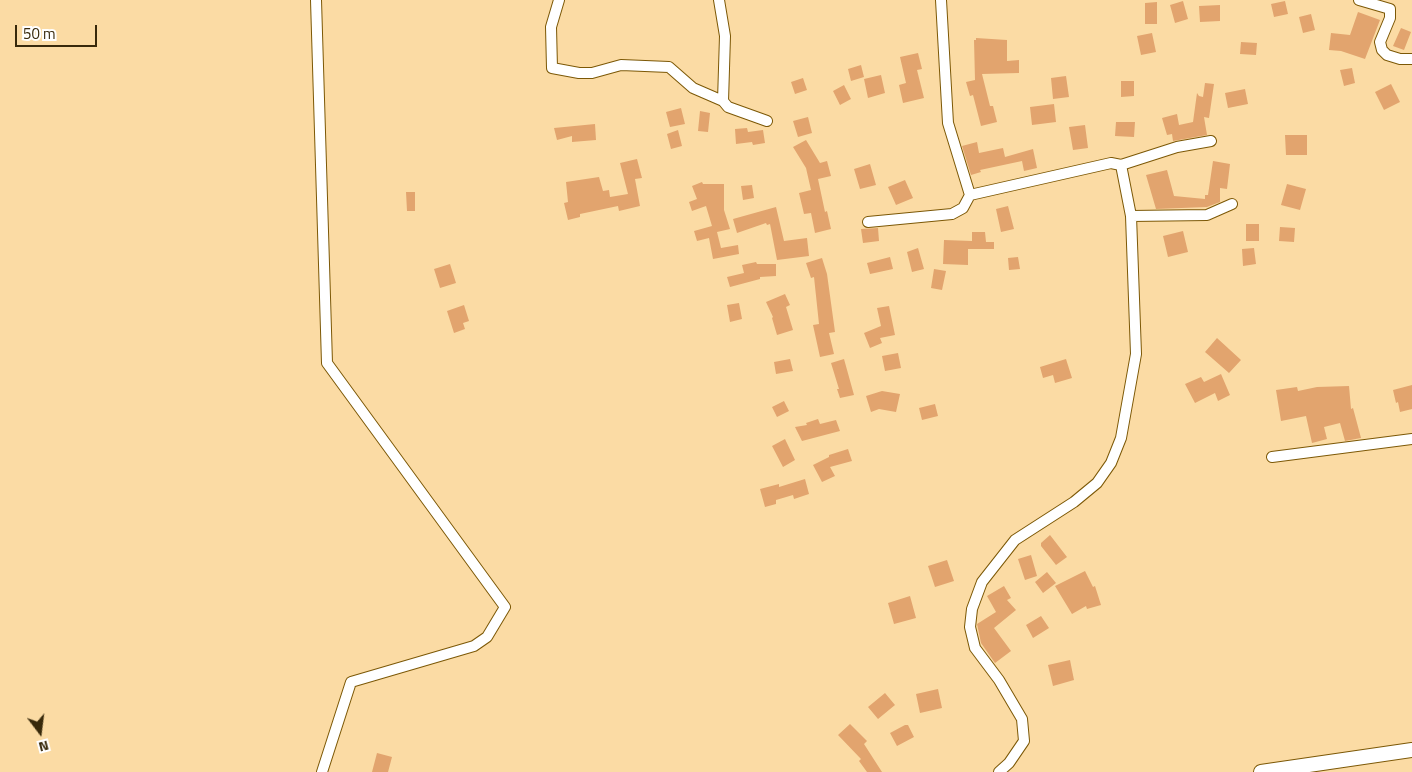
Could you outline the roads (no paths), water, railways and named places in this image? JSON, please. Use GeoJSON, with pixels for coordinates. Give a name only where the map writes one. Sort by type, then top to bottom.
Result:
{"type":"FeatureCollection","features":[{"type":"Feature","properties":{"kind":"main road"},"geometry":{"type":"LineString","coordinates":[[1261,772],[1412,750]]}},
{"type":"Feature","properties":{"kind":"street"},"geometry":{"type":"LineString","coordinates":[[316,0],[326,363],[505,608],[487,637],[474,646],[351,682],[322,772]]}},
{"type":"Feature","properties":{"kind":"street"},"geometry":{"type":"LineString","coordinates":[[559,0],[551,27],[552,68],[579,73],[592,73],[621,65],[670,67],[693,88],[723,101],[728,107],[767,121]]}},
{"type":"Feature","properties":{"kind":"street"},"geometry":{"type":"LineString","coordinates":[[720,0],[725,36],[723,101]]}},
{"type":"Feature","properties":{"kind":"street"},"geometry":{"type":"LineString","coordinates":[[868,222],[952,214],[963,208],[970,195],[948,122],[941,0]]}},
{"type":"Feature","properties":{"kind":"street"},"geometry":{"type":"LineString","coordinates":[[1359,0],[1390,9],[1390,18],[1380,42],[1382,50],[1387,55],[1400,59],[1412,59]]}},
{"type":"Feature","properties":{"kind":"street"},"geometry":{"type":"LineString","coordinates":[[970,195],[1111,163],[1120,165],[1177,147],[1211,141]]}},
{"type":"Feature","properties":{"kind":"street"},"geometry":{"type":"LineString","coordinates":[[999,772],[1009,763],[1024,741],[1022,719],[999,680],[975,648],[970,627],[972,609],[982,582],[1015,540],[1074,502],[1097,483],[1110,463],[1121,438],[1136,354],[1131,216],[1120,165]]}},
{"type":"Feature","properties":{"kind":"street"},"geometry":{"type":"LineString","coordinates":[[1131,216],[1207,215],[1232,204]]}},
{"type":"Feature","properties":{"kind":"street"},"geometry":{"type":"LineString","coordinates":[[1272,457],[1412,439]]}}]}
